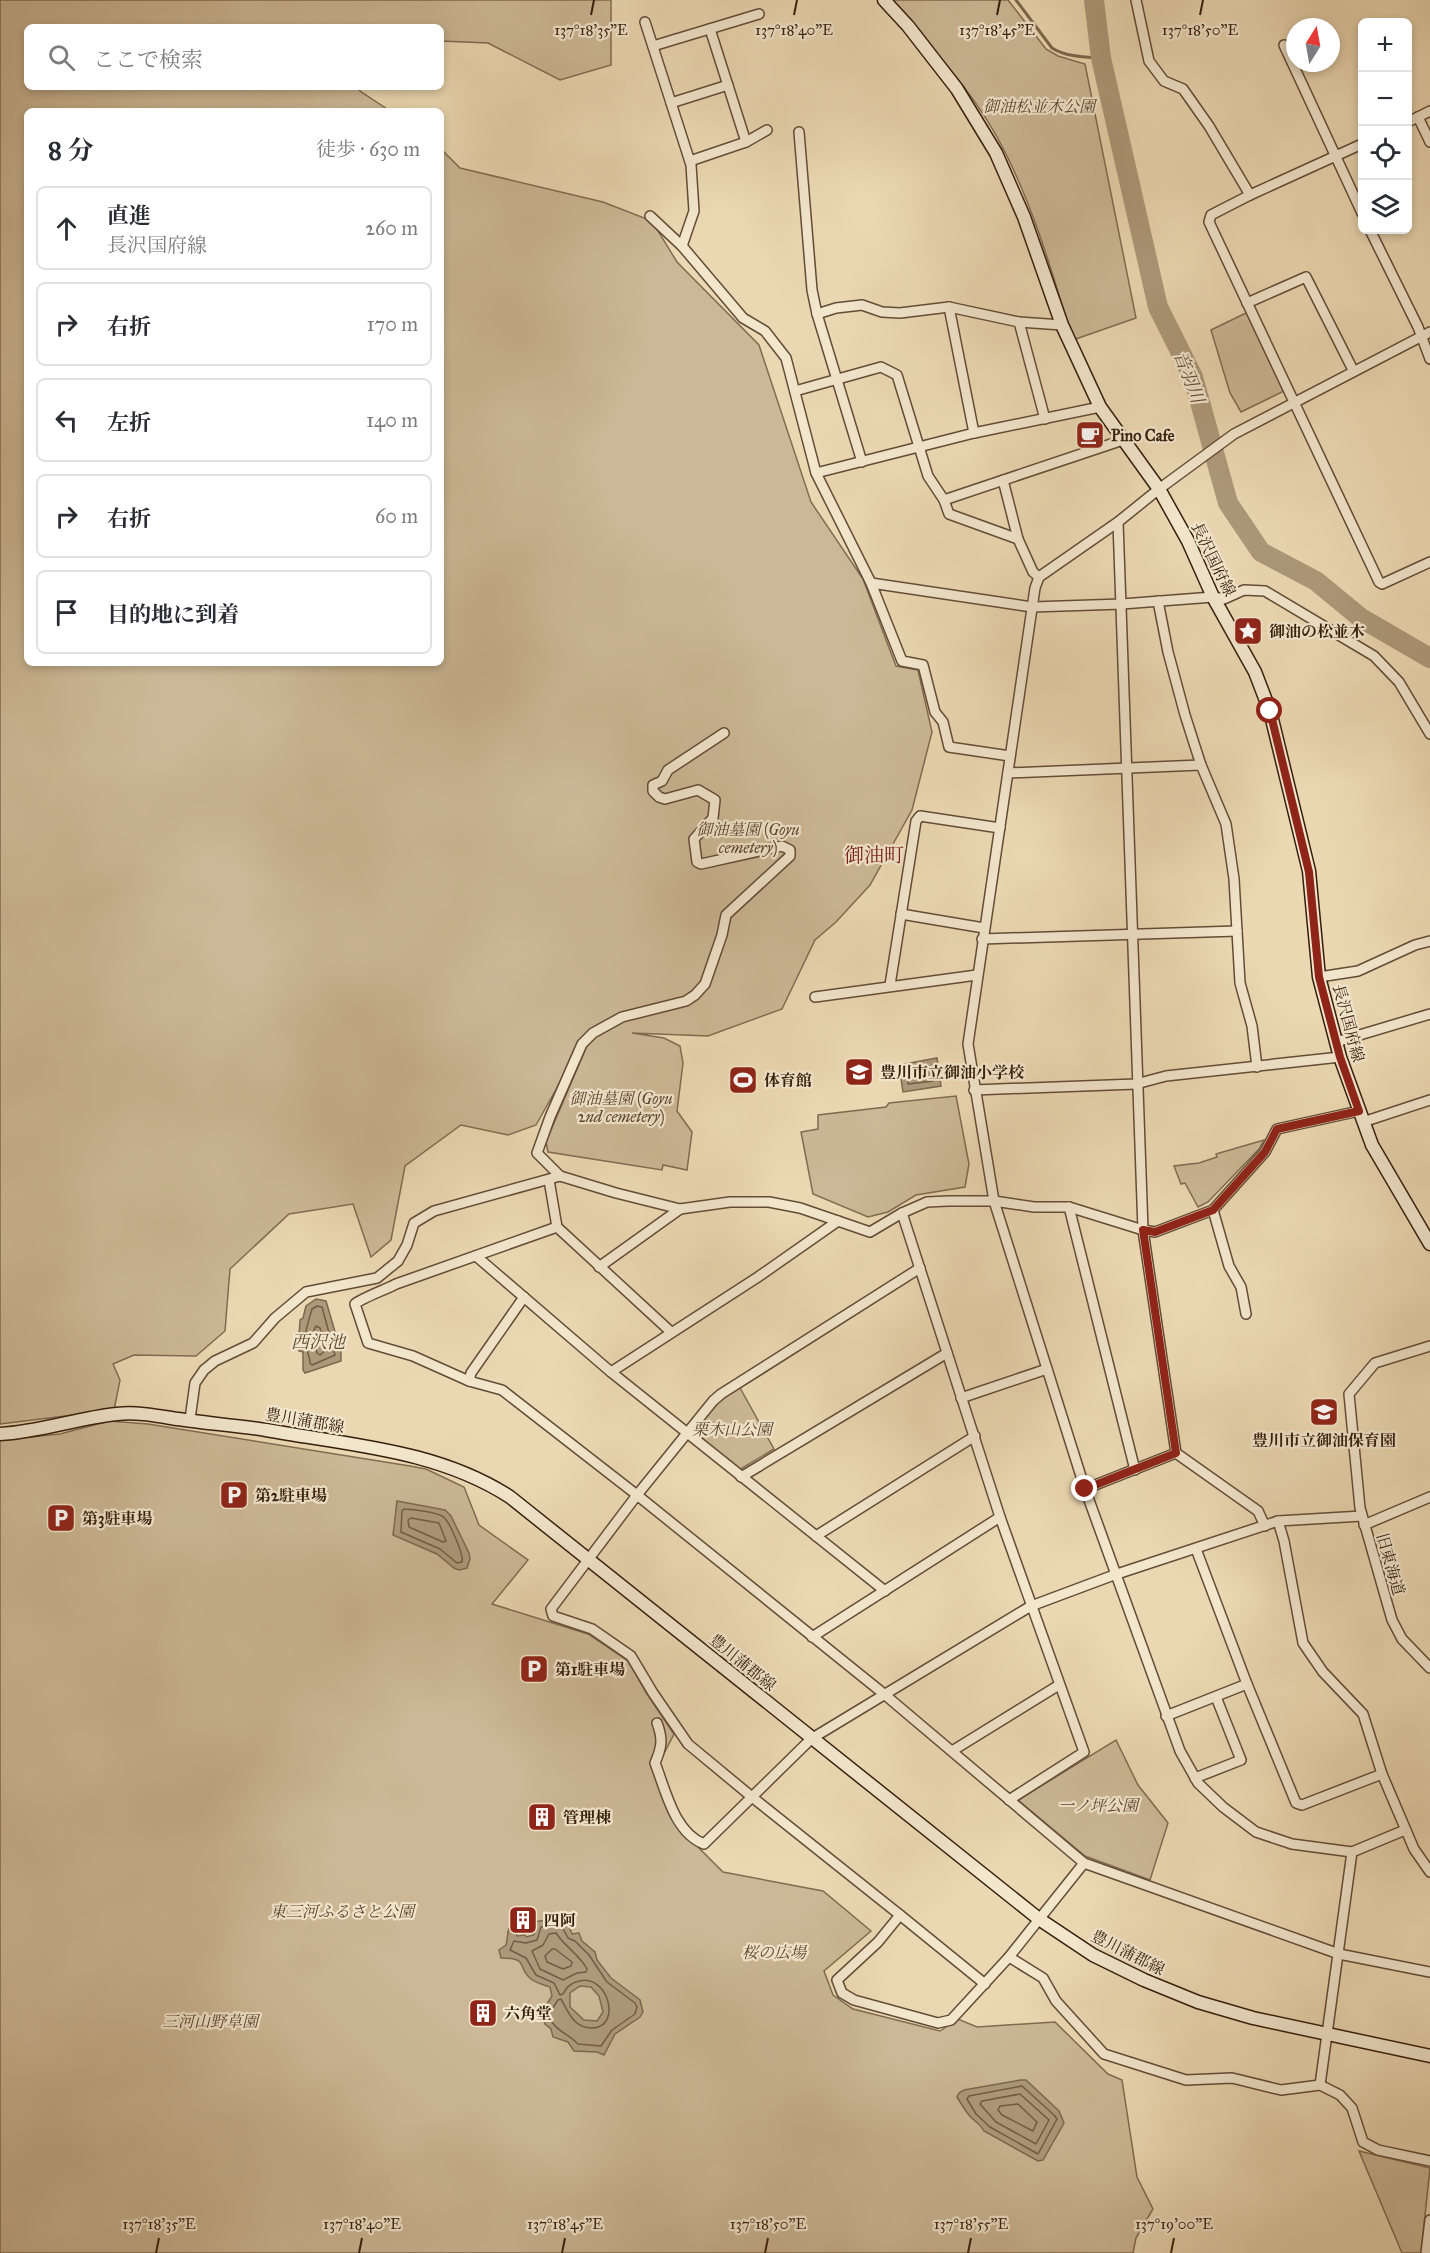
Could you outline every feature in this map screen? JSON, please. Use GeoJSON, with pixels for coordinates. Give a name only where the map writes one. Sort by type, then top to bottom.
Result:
{"type":"FeatureCollection","features":[{"type":"Feature","properties":{"kind":"main road","name":"長沢国府線"},"geometry":{"type":"LineString","coordinates":[[884,0],[909,26],[957,89],[996,153],[1024,217],[1062,325],[1100,407],[1159,489],[1188,541],[1213,597],[1255,672],[1270,711],[1309,872],[1319,977],[1340,1057],[1372,1145],[1430,1244]]}},
{"type":"Feature","properties":{"kind":"main road","name":"豊川蒲郡線"},"geometry":{"type":"LineString","coordinates":[[0,1434],[39,1430],[116,1414],[153,1414],[413,1456],[437,1462],[491,1485],[588,1558],[1039,1919],[1093,1955],[1144,1980],[1198,2002],[1253,2018],[1430,2056]]}},
{"type":"Feature","properties":{"kind":"street"},"geometry":{"type":"LineString","coordinates":[[1136,0],[1149,61],[1164,81],[1183,88],[1209,126],[1250,195]]}},
{"type":"Feature","properties":{"kind":"street"},"geometry":{"type":"LineString","coordinates":[[653,46],[759,14]]}},
{"type":"Feature","properties":{"kind":"street"},"geometry":{"type":"LineString","coordinates":[[645,22],[690,161],[694,211],[682,246]]}},
{"type":"Feature","properties":{"kind":"street"},"geometry":{"type":"LineString","coordinates":[[710,29],[746,142]]}},
{"type":"Feature","properties":{"kind":"street"},"geometry":{"type":"LineString","coordinates":[[1284,45],[1358,205]]}},
{"type":"Feature","properties":{"kind":"street"},"geometry":{"type":"LineString","coordinates":[[671,104],[728,85]]}},
{"type":"Feature","properties":{"kind":"street"},"geometry":{"type":"LineString","coordinates":[[1412,120],[1430,111]]}},
{"type":"Feature","properties":{"kind":"street"},"geometry":{"type":"LineString","coordinates":[[1418,117],[1430,142]]}},
{"type":"Feature","properties":{"kind":"street"},"geometry":{"type":"LineString","coordinates":[[690,161],[746,142],[767,130]]}},
{"type":"Feature","properties":{"kind":"street"},"geometry":{"type":"LineString","coordinates":[[799,132],[812,290],[817,315],[862,462]]}},
{"type":"Feature","properties":{"kind":"street"},"geometry":{"type":"LineString","coordinates":[[1358,146],[1250,195],[1211,215],[1209,222],[1379,582],[1382,584],[1430,562]]}},
{"type":"Feature","properties":{"kind":"street"},"geometry":{"type":"LineString","coordinates":[[650,216],[682,246],[743,318],[765,331],[786,358],[816,473],[871,583],[902,661],[923,665],[935,712],[943,722],[949,747],[1010,756]]}},
{"type":"Feature","properties":{"kind":"street"},"geometry":{"type":"LineString","coordinates":[[1372,234],[1425,335],[1430,359]]}},
{"type":"Feature","properties":{"kind":"street"},"geometry":{"type":"LineString","coordinates":[[1247,303],[1306,277],[1353,370]]}},
{"type":"Feature","properties":{"kind":"street"},"geometry":{"type":"LineString","coordinates":[[817,315],[836,308],[862,305],[882,312],[900,313],[949,307],[1019,322],[1062,325]]}},
{"type":"Feature","properties":{"kind":"street"},"geometry":{"type":"LineString","coordinates":[[949,307],[974,433]]}},
{"type":"Feature","properties":{"kind":"street"},"geometry":{"type":"LineString","coordinates":[[1019,322],[1045,419]]}},
{"type":"Feature","properties":{"kind":"street"},"geometry":{"type":"LineString","coordinates":[[1405,1830],[1352,1852],[1292,1844],[1256,1832],[1223,1807],[1195,1778],[1180,1751],[1114,1575],[994,1201],[968,1044],[1032,607],[1039,577],[1118,522],[1234,434],[1353,370],[1425,335]]}},
{"type":"Feature","properties":{"kind":"street"},"geometry":{"type":"LineString","coordinates":[[795,391],[881,366],[897,375],[928,476],[944,500],[950,514],[1018,539]]}},
{"type":"Feature","properties":{"kind":"street"},"geometry":{"type":"LineString","coordinates":[[816,473],[974,433],[1100,407]]}},
{"type":"Feature","properties":{"kind":"street"},"geometry":{"type":"LineString","coordinates":[[944,500],[1123,440]]}},
{"type":"Feature","properties":{"kind":"street"},"geometry":{"type":"LineString","coordinates":[[1003,480],[1018,539],[1033,572],[1039,577]]}},
{"type":"Feature","properties":{"kind":"street"},"geometry":{"type":"LineString","coordinates":[[1118,522],[1136,1084],[1143,1230],[1176,1453],[1258,1510],[1265,1526]]}},
{"type":"Feature","properties":{"kind":"street"},"geometry":{"type":"LineString","coordinates":[[871,583],[1032,607],[1122,604],[1213,597],[1224,599],[1244,590],[1265,591],[1374,656],[1399,682],[1430,734]]}},
{"type":"Feature","properties":{"kind":"street"},"geometry":{"type":"LineString","coordinates":[[1158,601],[1168,652],[1201,765],[1226,824],[1234,879],[1240,983],[1252,1026],[1257,1067]]}},
{"type":"Feature","properties":{"kind":"street"},"geometry":{"type":"LineString","coordinates":[[724,733],[668,770],[662,781],[653,785],[653,791],[665,799],[698,790],[715,800],[713,818],[694,839],[697,862],[701,864],[782,846],[790,850],[790,856],[726,915],[722,935],[705,984],[695,995],[686,1001],[614,1021],[593,1033],[582,1044],[537,1153],[560,1176],[680,1209],[730,1202],[769,1203],[800,1208],[870,1232],[902,1213],[927,1202],[994,1201],[1034,1207],[1069,1207],[1155,1232],[1213,1210],[1265,1152],[1277,1129],[1361,1117],[1430,1100]]}},
{"type":"Feature","properties":{"kind":"street"},"geometry":{"type":"LineString","coordinates":[[1008,773],[1201,765]]}},
{"type":"Feature","properties":{"kind":"street"},"geometry":{"type":"LineString","coordinates":[[890,985],[916,821],[920,816],[1000,828]]}},
{"type":"Feature","properties":{"kind":"street"},"geometry":{"type":"LineString","coordinates":[[901,914],[984,928]]}},
{"type":"Feature","properties":{"kind":"street"},"geometry":{"type":"LineString","coordinates":[[982,939],[1237,931]]}},
{"type":"Feature","properties":{"kind":"street"},"geometry":{"type":"LineString","coordinates":[[1319,977],[1358,970],[1415,945],[1430,941]]}},
{"type":"Feature","properties":{"kind":"street"},"geometry":{"type":"LineString","coordinates":[[814,997],[977,975]]}},
{"type":"Feature","properties":{"kind":"street"},"geometry":{"type":"LineString","coordinates":[[1336,1042],[1430,1014]]}},
{"type":"Feature","properties":{"kind":"street"},"geometry":{"type":"LineString","coordinates":[[974,1090],[1136,1084],[1166,1076],[1340,1057]]}},
{"type":"Feature","properties":{"kind":"street"},"geometry":{"type":"LineString","coordinates":[[190,1419],[195,1383],[204,1370],[215,1361],[253,1343],[275,1318],[306,1292],[377,1278],[398,1261],[407,1245],[414,1223],[434,1211],[560,1176]]}},
{"type":"Feature","properties":{"kind":"street"},"geometry":{"type":"LineString","coordinates":[[549,1180],[557,1227],[670,1332]]}},
{"type":"Feature","properties":{"kind":"street"},"geometry":{"type":"LineString","coordinates":[[1069,1207],[1135,1470]]}},
{"type":"Feature","properties":{"kind":"street"},"geometry":{"type":"LineString","coordinates":[[599,1267],[680,1209]]}},
{"type":"Feature","properties":{"kind":"street"},"geometry":{"type":"LineString","coordinates":[[1213,1210],[1229,1266],[1241,1287],[1246,1314]]}},
{"type":"Feature","properties":{"kind":"street"},"geometry":{"type":"LineString","coordinates":[[902,1213],[1000,1517],[1084,1752],[1009,1800]]}},
{"type":"Feature","properties":{"kind":"street"},"geometry":{"type":"LineString","coordinates":[[610,1372],[758,1277],[838,1221]]}},
{"type":"Feature","properties":{"kind":"street"},"geometry":{"type":"LineString","coordinates":[[557,1227],[396,1284],[377,1295],[359,1300],[355,1304],[368,1343],[413,1356],[469,1381],[502,1390],[637,1495],[884,1694],[1084,1863],[1339,1954],[1430,1972]]}},
{"type":"Feature","properties":{"kind":"street"},"geometry":{"type":"LineString","coordinates":[[476,1256],[610,1372],[885,1591]]}},
{"type":"Feature","properties":{"kind":"street"},"geometry":{"type":"LineString","coordinates":[[920,1268],[712,1401],[588,1558],[551,1609],[553,1616],[592,1629],[631,1656],[688,1744],[985,1983]]}},
{"type":"Feature","properties":{"kind":"street"},"geometry":{"type":"LineString","coordinates":[[469,1381],[471,1373],[524,1297]]}},
{"type":"Feature","properties":{"kind":"street"},"geometry":{"type":"LineString","coordinates":[[657,1723],[663,1739],[655,1763],[678,1821],[694,1840],[704,1844],[811,1738],[1031,1606],[1114,1575],[1278,1521],[1363,1520],[1349,1394],[1374,1363],[1430,1346]]}},
{"type":"Feature","properties":{"kind":"street"},"geometry":{"type":"LineString","coordinates":[[741,1477],[947,1353]]}},
{"type":"Feature","properties":{"kind":"street"},"geometry":{"type":"LineString","coordinates":[[961,1398],[1047,1369]]}},
{"type":"Feature","properties":{"kind":"street"},"geometry":{"type":"LineString","coordinates":[[816,1536],[975,1436]]}},
{"type":"Feature","properties":{"kind":"street"},"geometry":{"type":"LineString","coordinates":[[1085,1489],[1176,1453]]}},
{"type":"Feature","properties":{"kind":"street","name":"旧東海道"},"geometry":{"type":"LineString","coordinates":[[1430,1497],[1363,1520],[1392,1620],[1402,1639],[1430,1668]]}},
{"type":"Feature","properties":{"kind":"street"},"geometry":{"type":"LineString","coordinates":[[812,1637],[1000,1517]]}},
{"type":"Feature","properties":{"kind":"street"},"geometry":{"type":"LineString","coordinates":[[1278,1521],[1284,1541],[1303,1643],[1323,1672],[1363,1714],[1382,1774],[1405,1830],[1430,1873]]}},
{"type":"Feature","properties":{"kind":"street"},"geometry":{"type":"LineString","coordinates":[[1196,1549],[1247,1684],[1296,1803],[1302,1805],[1382,1774]]}},
{"type":"Feature","properties":{"kind":"street"},"geometry":{"type":"LineString","coordinates":[[1167,1716],[1247,1684]]}},
{"type":"Feature","properties":{"kind":"street"},"geometry":{"type":"LineString","coordinates":[[952,1751],[1059,1685]]}},
{"type":"Feature","properties":{"kind":"street"},"geometry":{"type":"LineString","coordinates":[[1195,1778],[1241,1760],[1216,1697]]}},
{"type":"Feature","properties":{"kind":"street"},"geometry":{"type":"LineString","coordinates":[[1320,2085],[1352,1852]]}},
{"type":"Feature","properties":{"kind":"street"},"geometry":{"type":"LineString","coordinates":[[900,1915],[878,1942],[837,1980],[842,1993],[854,2000],[938,2023],[951,2020],[1009,1957],[1084,1863]]}},
{"type":"Feature","properties":{"kind":"street"},"geometry":{"type":"LineString","coordinates":[[1009,1957],[1043,1978],[1056,2001],[1104,2054],[1186,2080],[1233,2078],[1281,2090],[1320,2085],[1340,2095],[1352,2108],[1363,2142],[1378,2150],[1430,2161]]}},
{"type":"Feature","properties":{"kind":"street"},"geometry":{"type":"LineString","coordinates":[[1426,2253],[1430,2227]]}},
{"type":"Feature","properties":{"kind":"green space"},"geometry":{"type":"Polygon","coordinates":[[[0,0],[611,0],[611,65],[560,80],[488,43],[444,41],[444,24],[24,24],[24,90],[360,90],[386,108],[24,108],[24,666],[444,666],[444,152],[460,168],[603,202],[652,221],[677,262],[759,345],[811,502],[863,579],[896,666],[918,670],[932,732],[912,810],[870,885],[836,922],[815,940],[782,1009],[708,1036],[632,1033],[664,1038],[680,1046],[683,1063],[677,1111],[692,1132],[687,1170],[663,1165],[662,1170],[548,1152],[546,1142],[588,1043],[589,1031],[536,1125],[508,1135],[461,1125],[405,1166],[391,1240],[371,1257],[353,1204],[289,1214],[230,1269],[225,1331],[196,1356],[134,1355],[113,1364],[120,1380],[114,1410],[0,1424],[0,0]]]}},
{"type":"Feature","properties":{"kind":"green space","name":"御油松並木公園"},"geometry":{"type":"Polygon","coordinates":[[[891,0],[1008,0],[1046,49],[1058,56],[1085,64],[1136,318],[1073,340],[1051,268],[1025,196],[993,129],[937,53],[891,0]]]}},
{"type":"Feature","properties":{"kind":"green space"},"geometry":{"type":"Polygon","coordinates":[[[1248,312],[1286,390],[1241,412],[1230,393],[1211,330],[1248,312]]]}},
{"type":"Feature","properties":{"kind":"green space"},"geometry":{"type":"Polygon","coordinates":[[[956,1096],[969,1164],[965,1187],[916,1195],[888,1212],[868,1217],[813,1194],[801,1132],[818,1129],[818,1115],[886,1107],[889,1103],[956,1096]]]}},
{"type":"Feature","properties":{"kind":"green space"},"geometry":{"type":"Polygon","coordinates":[[[1264,1140],[1259,1149],[1208,1202],[1198,1207],[1185,1183],[1181,1184],[1174,1166],[1199,1163],[1217,1157],[1216,1154],[1264,1140]]]}},
{"type":"Feature","properties":{"kind":"green space","name":"栗木山公園"},"geometry":{"type":"Polygon","coordinates":[[[739,1386],[774,1449],[739,1470],[694,1433],[694,1429],[722,1396],[739,1386]]]}},
{"type":"Feature","properties":{"kind":"green space","name":"東三河ふるさと公園"},"geometry":{"type":"Polygon","coordinates":[[[109,1421],[148,1424],[410,1466],[426,1469],[464,1487],[479,1525],[528,1560],[492,1604],[588,1634],[628,1661],[674,1734],[656,1769],[677,1826],[723,1872],[823,1891],[871,1931],[824,1971],[833,1995],[853,2009],[940,2031],[958,2019],[977,2027],[1055,2022],[1108,2074],[1122,2080],[1137,2177],[1153,2209],[1136,2238],[1133,2253],[0,2253],[0,1440],[60,1434],[109,1421]]]}},
{"type":"Feature","properties":{"kind":"green space","name":"一ノ坪公園"},"geometry":{"type":"Polygon","coordinates":[[[1116,1740],[1138,1785],[1168,1823],[1150,1880],[1085,1856],[1018,1800],[1116,1740]]]}},
{"type":"Feature","properties":{"kind":"green space"},"geometry":{"type":"Polygon","coordinates":[[[1359,2151],[1430,2168],[1421,2253],[1402,2253],[1359,2151]]]}},
{"type":"Feature","properties":{"kind":"water"},"geometry":{"type":"Polygon","coordinates":[[[937,1058],[941,1086],[903,1092],[899,1065],[937,1058]]]}},
{"type":"Feature","properties":{"kind":"water","name":"西沢池"},"geometry":{"type":"Polygon","coordinates":[[[316,1299],[326,1301],[341,1352],[341,1361],[305,1373],[303,1352],[299,1351],[298,1347],[300,1320],[303,1318],[306,1306],[316,1299]]]}},
{"type":"Feature","properties":{"kind":"water"},"geometry":{"type":"Polygon","coordinates":[[[397,1501],[445,1510],[451,1516],[469,1553],[467,1568],[459,1570],[454,1568],[437,1554],[393,1535],[397,1501]]]}},
{"type":"Feature","properties":{"kind":"water"},"geometry":{"type":"Polygon","coordinates":[[[566,1918],[572,1934],[579,1933],[582,1941],[595,1952],[597,1960],[611,1978],[640,2000],[643,2012],[640,2017],[615,2034],[604,2055],[597,2052],[574,2051],[568,2042],[553,2037],[551,2029],[545,2024],[542,2012],[552,1996],[550,1987],[531,1979],[519,1961],[501,1958],[499,1950],[506,1945],[510,1927],[515,1924],[517,1936],[525,1935],[526,1937],[534,1935],[532,1922],[566,1918]],[[580,1986],[570,1993],[570,2007],[584,2020],[597,2021],[603,2012],[599,1996],[591,1987],[580,1986]]]}},
{"type":"Feature","properties":{"kind":"water"},"geometry":{"type":"Polygon","coordinates":[[[1026,2080],[1059,2111],[1064,2123],[1043,2160],[1038,2161],[984,2131],[957,2097],[964,2090],[1026,2080]]]}},
{"type":"Feature","properties":{"kind":"waterway"},"geometry":{"type":"LineString","coordinates":[[1016,0],[1052,48],[1069,55],[1101,58]]}},
{"type":"Feature","properties":{"kind":"waterway","name":"音羽川"},"geometry":{"type":"LineString","coordinates":[[1094,0],[1101,58],[1158,307],[1193,377],[1228,503],[1261,552],[1316,581],[1361,618],[1430,658]]}},
{"type":"Feature","properties":{"kind":"place","name":"Pino Cafe"},"geometry":{"type":"Point","coordinates":[1090,435]}},
{"type":"Feature","properties":{"kind":"place","name":"御油の松並木"},"geometry":{"type":"Point","coordinates":[1248,631]}},
{"type":"Feature","properties":{"kind":"place","name":"豊川市立御油小学校"},"geometry":{"type":"Point","coordinates":[859,1072]}},
{"type":"Feature","properties":{"kind":"place","name":"体育館"},"geometry":{"type":"Point","coordinates":[743,1080]}},
{"type":"Feature","properties":{"kind":"place","name":"豊川市立御油保育園"},"geometry":{"type":"Point","coordinates":[1324,1412]}},
{"type":"Feature","properties":{"kind":"place","name":"第2駐車場"},"geometry":{"type":"Point","coordinates":[234,1495]}},
{"type":"Feature","properties":{"kind":"place","name":"第3駐車場"},"geometry":{"type":"Point","coordinates":[61,1518]}},
{"type":"Feature","properties":{"kind":"place","name":"第1駐車場"},"geometry":{"type":"Point","coordinates":[534,1669]}},
{"type":"Feature","properties":{"kind":"place","name":"管理棟"},"geometry":{"type":"Point","coordinates":[542,1817]}},
{"type":"Feature","properties":{"kind":"place","name":"四阿"},"geometry":{"type":"Point","coordinates":[523,1920]}},
{"type":"Feature","properties":{"kind":"place","name":"六角堂"},"geometry":{"type":"Point","coordinates":[483,2013]}},
{"type":"Feature","properties":{"kind":"district","name":"御油町"},"geometry":{"type":"Point","coordinates":[874,855]}},
{"type":"Feature","properties":{"kind":"route"},"geometry":{"type":"LineString","coordinates":[[1085,1489],[1176,1453],[1143,1230],[1155,1232],[1213,1210],[1265,1152],[1277,1129],[1359,1111],[1340,1057],[1319,977],[1309,872],[1270,711]]}},
{"type":"Feature","properties":{"kind":"park label","name":"御油墓園 (Goyu cemetery)"},"geometry":{"type":"Point","coordinates":[748,838]}},
{"type":"Feature","properties":{"kind":"park label","name":"御油墓園 (Goyu 2nd cemetery)"},"geometry":{"type":"Point","coordinates":[621,1107]}},
{"type":"Feature","properties":{"kind":"park label","name":"桜の広場"},"geometry":{"type":"Point","coordinates":[774,1952]}},
{"type":"Feature","properties":{"kind":"park label","name":"三河山野草園"},"geometry":{"type":"Point","coordinates":[210,2021]}}]}
